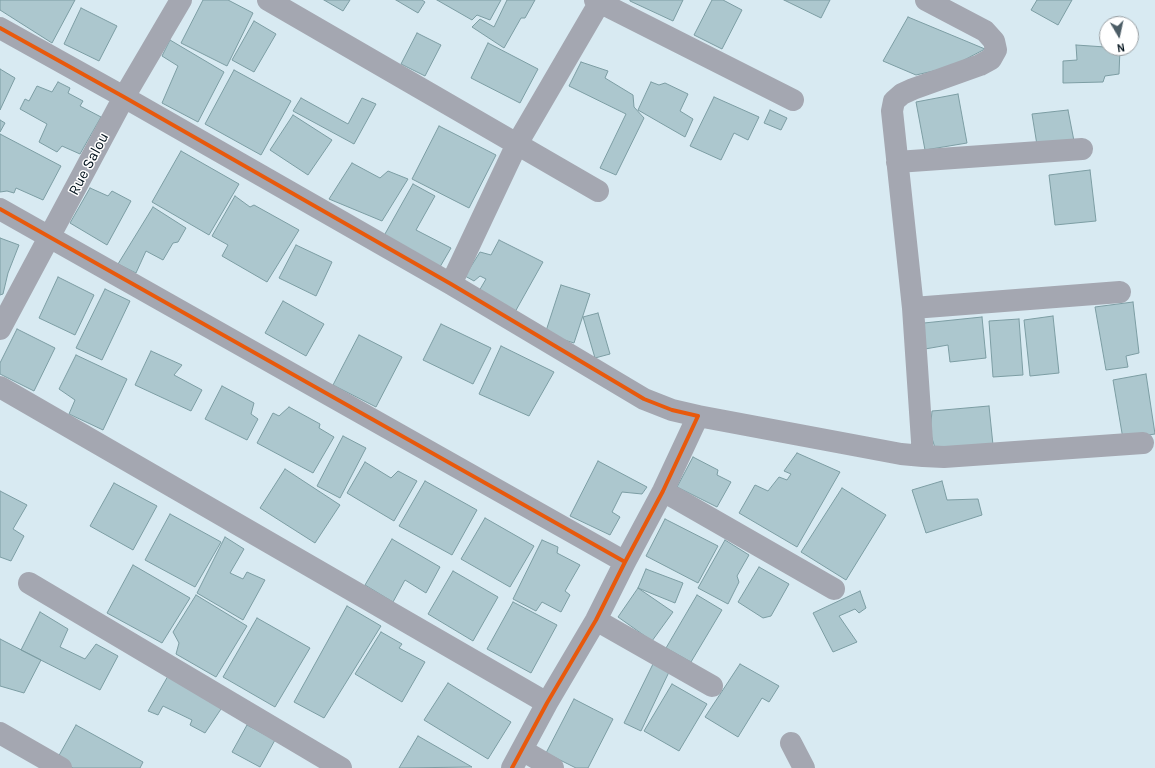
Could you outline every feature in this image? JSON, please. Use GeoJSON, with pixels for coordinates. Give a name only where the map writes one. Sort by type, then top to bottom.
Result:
{"type":"FeatureCollection","features":[{"type":"Feature","properties":{"kind":"street","name":"Rue Salou"},"geometry":{"type":"LineString","coordinates":[[0,329],[124,97],[181,0]]}},
{"type":"Feature","properties":{"kind":"street"},"geometry":{"type":"LineString","coordinates":[[268,0],[598,191]]}},
{"type":"Feature","properties":{"kind":"street"},"geometry":{"type":"LineString","coordinates":[[923,456],[913,308],[892,111],[894,101],[902,94],[912,89],[980,65],[991,59],[996,50],[994,41],[985,31],[926,0]]}},
{"type":"Feature","properties":{"kind":"street"},"geometry":{"type":"LineString","coordinates":[[451,284],[517,144],[599,1],[793,100]]}},
{"type":"Feature","properties":{"kind":"street"},"geometry":{"type":"LineString","coordinates":[[0,28],[124,97],[451,284],[644,399],[672,410],[901,454],[923,456],[944,457],[1143,443]]}},
{"type":"Feature","properties":{"kind":"street"},"geometry":{"type":"LineString","coordinates":[[897,162],[1082,149]]}},
{"type":"Feature","properties":{"kind":"street"},"geometry":{"type":"LineString","coordinates":[[0,209],[625,562]]}},
{"type":"Feature","properties":{"kind":"street"},"geometry":{"type":"LineString","coordinates":[[913,308],[1120,292]]}},
{"type":"Feature","properties":{"kind":"street"},"geometry":{"type":"LineString","coordinates":[[0,387],[547,704]]}},
{"type":"Feature","properties":{"kind":"street"},"geometry":{"type":"LineString","coordinates":[[553,768],[517,759],[596,620],[663,491],[698,416]]}},
{"type":"Feature","properties":{"kind":"street"},"geometry":{"type":"LineString","coordinates":[[663,491],[834,588]]}},
{"type":"Feature","properties":{"kind":"street"},"geometry":{"type":"LineString","coordinates":[[29,583],[341,768]]}},
{"type":"Feature","properties":{"kind":"street"},"geometry":{"type":"LineString","coordinates":[[596,620],[712,686]]}},
{"type":"Feature","properties":{"kind":"street"},"geometry":{"type":"LineString","coordinates":[[0,733],[60,768]]}},
{"type":"Feature","properties":{"kind":"street"},"geometry":{"type":"LineString","coordinates":[[791,743],[804,768]]}},
{"type":"Feature","properties":{"kind":"building"},"geometry":{"type":"Polygon","coordinates":[[[0,0],[75,0],[52,43],[0,10],[0,0]]]}},
{"type":"Feature","properties":{"kind":"building"},"geometry":{"type":"Polygon","coordinates":[[[203,0],[228,0],[253,13],[227,66],[181,43],[203,0]]]}},
{"type":"Feature","properties":{"kind":"building"},"geometry":{"type":"Polygon","coordinates":[[[324,0],[350,0],[343,11],[324,0]]]}},
{"type":"Feature","properties":{"kind":"building"},"geometry":{"type":"Polygon","coordinates":[[[396,0],[422,0],[425,2],[418,13],[396,0]]]}},
{"type":"Feature","properties":{"kind":"building"},"geometry":{"type":"Polygon","coordinates":[[[437,0],[501,0],[490,20],[477,15],[472,20],[437,0]]]}},
{"type":"Feature","properties":{"kind":"building"},"geometry":{"type":"Polygon","coordinates":[[[507,0],[535,0],[525,18],[521,18],[504,48],[472,27],[480,19],[494,27],[507,0]]]}},
{"type":"Feature","properties":{"kind":"building"},"geometry":{"type":"Polygon","coordinates":[[[630,0],[683,0],[673,21],[630,0]]]}},
{"type":"Feature","properties":{"kind":"building"},"geometry":{"type":"Polygon","coordinates":[[[712,0],[723,0],[742,10],[722,49],[694,35],[712,0]]]}},
{"type":"Feature","properties":{"kind":"building"},"geometry":{"type":"Polygon","coordinates":[[[784,0],[830,0],[821,18],[784,0]]]}},
{"type":"Feature","properties":{"kind":"building"},"geometry":{"type":"Polygon","coordinates":[[[1037,0],[1072,0],[1058,25],[1031,10],[1037,0]]]}},
{"type":"Feature","properties":{"kind":"building"},"geometry":{"type":"Polygon","coordinates":[[[81,8],[117,26],[99,61],[64,44],[81,8]]]}},
{"type":"Feature","properties":{"kind":"building"},"geometry":{"type":"Polygon","coordinates":[[[908,17],[985,49],[951,67],[916,75],[883,61],[908,17]]]}},
{"type":"Feature","properties":{"kind":"building"},"geometry":{"type":"Polygon","coordinates":[[[254,21],[276,34],[254,72],[232,60],[254,21]]]}},
{"type":"Feature","properties":{"kind":"building"},"geometry":{"type":"Polygon","coordinates":[[[417,33],[441,45],[425,76],[401,64],[417,33]]]}},
{"type":"Feature","properties":{"kind":"building"},"geometry":{"type":"Polygon","coordinates":[[[170,40],[224,72],[198,122],[162,103],[178,66],[162,56],[170,40]]]}},
{"type":"Feature","properties":{"kind":"building"},"geometry":{"type":"Polygon","coordinates":[[[488,43],[538,69],[520,103],[471,78],[488,43]]]}},
{"type":"Feature","properties":{"kind":"building"},"geometry":{"type":"Polygon","coordinates":[[[1076,45],[1099,47],[1099,56],[1120,56],[1119,74],[1105,76],[1103,82],[1063,83],[1063,61],[1077,60],[1076,45]]]}},
{"type":"Feature","properties":{"kind":"building"},"geometry":{"type":"Polygon","coordinates":[[[581,62],[608,71],[605,78],[633,95],[634,107],[644,118],[616,175],[600,168],[626,114],[569,86],[581,62]]]}},
{"type":"Feature","properties":{"kind":"building"},"geometry":{"type":"Polygon","coordinates":[[[0,69],[15,78],[0,110],[0,69]]]}},
{"type":"Feature","properties":{"kind":"building"},"geometry":{"type":"Polygon","coordinates":[[[234,70],[291,101],[261,155],[205,124],[234,70]]]}},
{"type":"Feature","properties":{"kind":"building"},"geometry":{"type":"Polygon","coordinates":[[[58,82],[70,88],[68,93],[83,101],[80,106],[101,117],[80,154],[62,146],[57,152],[39,142],[47,124],[20,109],[25,99],[29,101],[37,86],[52,92],[58,82]]]}},
{"type":"Feature","properties":{"kind":"building"},"geometry":{"type":"Polygon","coordinates":[[[651,82],[659,85],[665,83],[688,94],[680,111],[693,119],[685,137],[638,110],[651,82]]]}},
{"type":"Feature","properties":{"kind":"building"},"geometry":{"type":"Polygon","coordinates":[[[958,94],[967,143],[925,150],[916,102],[958,94]]]}},
{"type":"Feature","properties":{"kind":"building"},"geometry":{"type":"Polygon","coordinates":[[[714,97],[759,117],[748,140],[734,133],[721,160],[690,146],[714,97]]]}},
{"type":"Feature","properties":{"kind":"building"},"geometry":{"type":"Polygon","coordinates":[[[301,98],[348,124],[362,98],[376,104],[354,144],[293,111],[301,98]]]}},
{"type":"Feature","properties":{"kind":"building"},"geometry":{"type":"Polygon","coordinates":[[[770,110],[787,118],[781,130],[764,123],[770,110]]]}},
{"type":"Feature","properties":{"kind":"building"},"geometry":{"type":"Polygon","coordinates":[[[1068,110],[1074,141],[1037,145],[1032,114],[1068,110]]]}},
{"type":"Feature","properties":{"kind":"building"},"geometry":{"type":"Polygon","coordinates":[[[293,115],[332,140],[308,175],[270,150],[293,115]]]}},
{"type":"Feature","properties":{"kind":"building"},"geometry":{"type":"Polygon","coordinates":[[[0,120],[5,123],[0,132],[0,120]]]}},
{"type":"Feature","properties":{"kind":"building"},"geometry":{"type":"Polygon","coordinates":[[[439,126],[496,155],[469,208],[412,179],[439,126]]]}},
{"type":"Feature","properties":{"kind":"building"},"geometry":{"type":"Polygon","coordinates":[[[0,134],[61,166],[43,200],[16,188],[14,193],[7,191],[0,192],[0,134]]]}},
{"type":"Feature","properties":{"kind":"building"},"geometry":{"type":"Polygon","coordinates":[[[181,151],[239,184],[209,235],[152,202],[181,151]]]}},
{"type":"Feature","properties":{"kind":"building"},"geometry":{"type":"Polygon","coordinates":[[[352,163],[380,178],[388,171],[408,179],[382,221],[329,199],[352,163]]]}},
{"type":"Feature","properties":{"kind":"building"},"geometry":{"type":"Polygon","coordinates":[[[1090,170],[1096,221],[1055,225],[1049,175],[1090,170]]]}},
{"type":"Feature","properties":{"kind":"building"},"geometry":{"type":"Polygon","coordinates":[[[413,184],[435,196],[416,230],[451,248],[437,272],[381,241],[413,184]]]}},
{"type":"Feature","properties":{"kind":"building"},"geometry":{"type":"Polygon","coordinates":[[[90,188],[108,196],[112,191],[131,201],[107,245],[70,223],[90,188]]]}},
{"type":"Feature","properties":{"kind":"building"},"geometry":{"type":"Polygon","coordinates":[[[235,196],[250,207],[254,205],[299,230],[267,282],[222,256],[228,245],[212,236],[235,196]]]}},
{"type":"Feature","properties":{"kind":"building"},"geometry":{"type":"Polygon","coordinates":[[[153,207],[186,228],[178,242],[173,243],[163,260],[146,251],[136,273],[118,264],[153,207]]]}},
{"type":"Feature","properties":{"kind":"building"},"geometry":{"type":"Polygon","coordinates":[[[0,238],[19,245],[8,273],[3,294],[0,295],[0,238]]]}},
{"type":"Feature","properties":{"kind":"building"},"geometry":{"type":"Polygon","coordinates":[[[499,240],[543,262],[515,312],[479,291],[486,279],[480,276],[474,281],[465,276],[480,252],[491,255],[499,240]]]}},
{"type":"Feature","properties":{"kind":"building"},"geometry":{"type":"Polygon","coordinates":[[[296,245],[332,262],[316,296],[279,278],[296,245]]]}},
{"type":"Feature","properties":{"kind":"building"},"geometry":{"type":"Polygon","coordinates":[[[58,277],[94,295],[75,335],[39,318],[58,277]]]}},
{"type":"Feature","properties":{"kind":"building"},"geometry":{"type":"Polygon","coordinates":[[[561,285],[590,294],[574,343],[545,334],[561,285]]]}},
{"type":"Feature","properties":{"kind":"building"},"geometry":{"type":"Polygon","coordinates":[[[105,289],[130,301],[102,360],[76,348],[105,289]]]}},
{"type":"Feature","properties":{"kind":"building"},"geometry":{"type":"Polygon","coordinates":[[[283,301],[324,324],[306,356],[265,333],[283,301]]]}},
{"type":"Feature","properties":{"kind":"building"},"geometry":{"type":"Polygon","coordinates":[[[1133,302],[1139,353],[1126,356],[1128,367],[1106,370],[1095,307],[1133,302]]]}},
{"type":"Feature","properties":{"kind":"building"},"geometry":{"type":"Polygon","coordinates":[[[598,313],[610,354],[595,358],[583,317],[598,313]]]}},
{"type":"Feature","properties":{"kind":"building"},"geometry":{"type":"Polygon","coordinates":[[[1053,316],[1059,373],[1030,376],[1024,320],[1053,316]]]}},
{"type":"Feature","properties":{"kind":"building"},"geometry":{"type":"Polygon","coordinates":[[[982,317],[986,358],[950,362],[948,345],[925,349],[924,323],[982,317]]]}},
{"type":"Feature","properties":{"kind":"building"},"geometry":{"type":"Polygon","coordinates":[[[1019,319],[1023,375],[993,377],[989,321],[1019,319]]]}},
{"type":"Feature","properties":{"kind":"building"},"geometry":{"type":"Polygon","coordinates":[[[441,324],[491,348],[473,384],[423,360],[441,324]]]}},
{"type":"Feature","properties":{"kind":"building"},"geometry":{"type":"Polygon","coordinates":[[[17,329],[55,348],[34,391],[0,374],[0,363],[17,329]]]}},
{"type":"Feature","properties":{"kind":"building"},"geometry":{"type":"Polygon","coordinates":[[[359,335],[402,357],[376,407],[333,385],[359,335]]]}},
{"type":"Feature","properties":{"kind":"building"},"geometry":{"type":"Polygon","coordinates":[[[501,346],[554,372],[529,416],[479,394],[501,346]]]}},
{"type":"Feature","properties":{"kind":"building"},"geometry":{"type":"Polygon","coordinates":[[[151,351],[182,365],[174,375],[202,390],[191,411],[135,385],[151,351]]]}},
{"type":"Feature","properties":{"kind":"building"},"geometry":{"type":"Polygon","coordinates":[[[76,355],[127,379],[103,430],[69,414],[75,400],[59,389],[76,355]]]}},
{"type":"Feature","properties":{"kind":"building"},"geometry":{"type":"Polygon","coordinates":[[[1146,374],[1155,434],[1123,439],[1113,380],[1146,374]]]}},
{"type":"Feature","properties":{"kind":"building"},"geometry":{"type":"Polygon","coordinates":[[[222,386],[254,403],[251,414],[258,419],[247,440],[205,419],[222,386]]]}},
{"type":"Feature","properties":{"kind":"building"},"geometry":{"type":"Polygon","coordinates":[[[989,406],[993,445],[936,451],[930,432],[932,411],[989,406]]]}},
{"type":"Feature","properties":{"kind":"building"},"geometry":{"type":"Polygon","coordinates":[[[289,407],[320,424],[319,428],[334,437],[313,473],[257,443],[273,413],[279,416],[289,407]]]}},
{"type":"Feature","properties":{"kind":"building"},"geometry":{"type":"Polygon","coordinates":[[[343,436],[366,448],[340,498],[317,486],[343,436]]]}},
{"type":"Feature","properties":{"kind":"building"},"geometry":{"type":"Polygon","coordinates":[[[797,453],[840,472],[797,547],[739,513],[755,485],[768,491],[779,477],[787,480],[791,474],[784,471],[797,453]]]}},
{"type":"Feature","properties":{"kind":"building"},"geometry":{"type":"Polygon","coordinates":[[[693,457],[718,470],[717,475],[731,482],[717,507],[677,487],[693,457]]]}},
{"type":"Feature","properties":{"kind":"building"},"geometry":{"type":"Polygon","coordinates":[[[598,461],[647,487],[642,494],[622,492],[612,512],[620,517],[610,535],[570,516],[598,461]]]}},
{"type":"Feature","properties":{"kind":"building"},"geometry":{"type":"Polygon","coordinates":[[[365,462],[391,478],[398,471],[417,481],[394,521],[347,493],[365,462]]]}},
{"type":"Feature","properties":{"kind":"building"},"geometry":{"type":"Polygon","coordinates":[[[285,469],[340,505],[315,543],[260,508],[285,469]]]}},
{"type":"Feature","properties":{"kind":"building"},"geometry":{"type":"Polygon","coordinates":[[[425,481],[477,510],[452,555],[399,526],[425,481]]]}},
{"type":"Feature","properties":{"kind":"building"},"geometry":{"type":"Polygon","coordinates":[[[942,481],[947,500],[978,499],[982,515],[926,533],[912,490],[942,481]]]}},
{"type":"Feature","properties":{"kind":"building"},"geometry":{"type":"Polygon","coordinates":[[[114,483],[157,506],[133,550],[90,526],[114,483]]]}},
{"type":"Feature","properties":{"kind":"building"},"geometry":{"type":"Polygon","coordinates":[[[842,488],[886,515],[846,580],[801,552],[842,488]]]}},
{"type":"Feature","properties":{"kind":"building"},"geometry":{"type":"Polygon","coordinates":[[[0,491],[27,505],[13,529],[24,536],[11,561],[0,557],[0,491]]]}},
{"type":"Feature","properties":{"kind":"building"},"geometry":{"type":"Polygon","coordinates":[[[170,514],[221,542],[195,587],[145,560],[170,514]]]}},
{"type":"Feature","properties":{"kind":"building"},"geometry":{"type":"Polygon","coordinates":[[[485,518],[534,546],[510,587],[461,559],[485,518]]]}},
{"type":"Feature","properties":{"kind":"building"},"geometry":{"type":"Polygon","coordinates":[[[665,519],[718,546],[698,583],[646,556],[665,519]]]}},
{"type":"Feature","properties":{"kind":"building"},"geometry":{"type":"Polygon","coordinates":[[[225,537],[244,549],[230,573],[243,579],[247,572],[265,580],[243,620],[197,593],[225,537]]]}},
{"type":"Feature","properties":{"kind":"building"},"geometry":{"type":"Polygon","coordinates":[[[392,539],[440,567],[426,593],[405,580],[393,602],[365,585],[392,539]]]}},
{"type":"Feature","properties":{"kind":"building"},"geometry":{"type":"Polygon","coordinates":[[[542,540],[558,547],[557,553],[580,565],[565,591],[570,595],[561,612],[542,602],[536,611],[513,599],[542,540]]]}},
{"type":"Feature","properties":{"kind":"building"},"geometry":{"type":"Polygon","coordinates":[[[725,540],[749,555],[737,576],[739,582],[728,604],[698,588],[725,540]]]}},
{"type":"Feature","properties":{"kind":"building"},"geometry":{"type":"Polygon","coordinates":[[[133,565],[190,598],[162,643],[107,613],[133,565]]]}},
{"type":"Feature","properties":{"kind":"building"},"geometry":{"type":"Polygon","coordinates":[[[759,567],[789,584],[771,616],[763,618],[738,602],[759,567]]]}},
{"type":"Feature","properties":{"kind":"building"},"geometry":{"type":"Polygon","coordinates":[[[646,569],[683,583],[675,603],[638,588],[646,569]]]}},
{"type":"Feature","properties":{"kind":"building"},"geometry":{"type":"Polygon","coordinates":[[[453,571],[498,597],[473,641],[428,614],[453,571]]]}},
{"type":"Feature","properties":{"kind":"building"},"geometry":{"type":"Polygon","coordinates":[[[638,588],[673,612],[652,641],[618,617],[638,588]]]}},
{"type":"Feature","properties":{"kind":"building"},"geometry":{"type":"Polygon","coordinates":[[[860,591],[866,608],[859,613],[855,609],[839,616],[857,642],[833,652],[813,613],[860,591]]]}},
{"type":"Feature","properties":{"kind":"building"},"geometry":{"type":"Polygon","coordinates":[[[196,595],[247,626],[216,677],[176,654],[179,643],[173,632],[196,595]]]}},
{"type":"Feature","properties":{"kind":"building"},"geometry":{"type":"Polygon","coordinates":[[[697,595],[722,610],[691,662],[666,648],[697,595]]]}},
{"type":"Feature","properties":{"kind":"building"},"geometry":{"type":"Polygon","coordinates":[[[513,602],[557,625],[531,673],[487,649],[513,602]]]}},
{"type":"Feature","properties":{"kind":"building"},"geometry":{"type":"Polygon","coordinates":[[[347,606],[381,626],[324,718],[294,702],[347,606]]]}},
{"type":"Feature","properties":{"kind":"building"},"geometry":{"type":"Polygon","coordinates":[[[40,612],[68,629],[60,647],[85,659],[96,644],[118,656],[100,690],[21,650],[40,612]]]}},
{"type":"Feature","properties":{"kind":"building"},"geometry":{"type":"Polygon","coordinates":[[[257,618],[310,648],[275,707],[223,677],[257,618]]]}},
{"type":"Feature","properties":{"kind":"building"},"geometry":{"type":"Polygon","coordinates":[[[381,632],[402,644],[399,648],[425,662],[402,702],[355,674],[381,632]]]}},
{"type":"Feature","properties":{"kind":"building"},"geometry":{"type":"Polygon","coordinates":[[[0,639],[41,660],[24,693],[0,686],[0,639]]]}},
{"type":"Feature","properties":{"kind":"building"},"geometry":{"type":"Polygon","coordinates":[[[653,664],[669,672],[641,731],[624,723],[653,664]]]}},
{"type":"Feature","properties":{"kind":"building"},"geometry":{"type":"Polygon","coordinates":[[[740,664],[779,686],[769,702],[762,698],[738,737],[705,717],[740,664]]]}},
{"type":"Feature","properties":{"kind":"building"},"geometry":{"type":"Polygon","coordinates":[[[168,676],[223,706],[205,733],[190,725],[192,720],[163,706],[158,715],[148,711],[168,676]]]}},
{"type":"Feature","properties":{"kind":"building"},"geometry":{"type":"Polygon","coordinates":[[[448,683],[511,722],[488,759],[424,720],[448,683]]]}},
{"type":"Feature","properties":{"kind":"building"},"geometry":{"type":"Polygon","coordinates":[[[672,684],[707,704],[679,751],[644,731],[672,684]]]}},
{"type":"Feature","properties":{"kind":"building"},"geometry":{"type":"Polygon","coordinates":[[[574,699],[613,719],[588,768],[576,768],[546,753],[574,699]]]}},
{"type":"Feature","properties":{"kind":"building"},"geometry":{"type":"Polygon","coordinates":[[[76,725],[143,762],[140,768],[73,768],[57,759],[76,725]]]}},
{"type":"Feature","properties":{"kind":"building"},"geometry":{"type":"Polygon","coordinates":[[[247,725],[275,740],[260,767],[232,752],[247,725]]]}},
{"type":"Feature","properties":{"kind":"building"},"geometry":{"type":"Polygon","coordinates":[[[418,736],[472,767],[399,768],[418,736]]]}},
{"type":"Feature","properties":{"kind":"cycle path"},"geometry":{"type":"LineString","coordinates":[[0,28],[124,97],[451,284],[644,399],[672,410],[698,416],[663,491],[596,620],[547,703],[512,768]]}},
{"type":"Feature","properties":{"kind":"cycle path"},"geometry":{"type":"LineString","coordinates":[[0,209],[625,562]]}}]}
